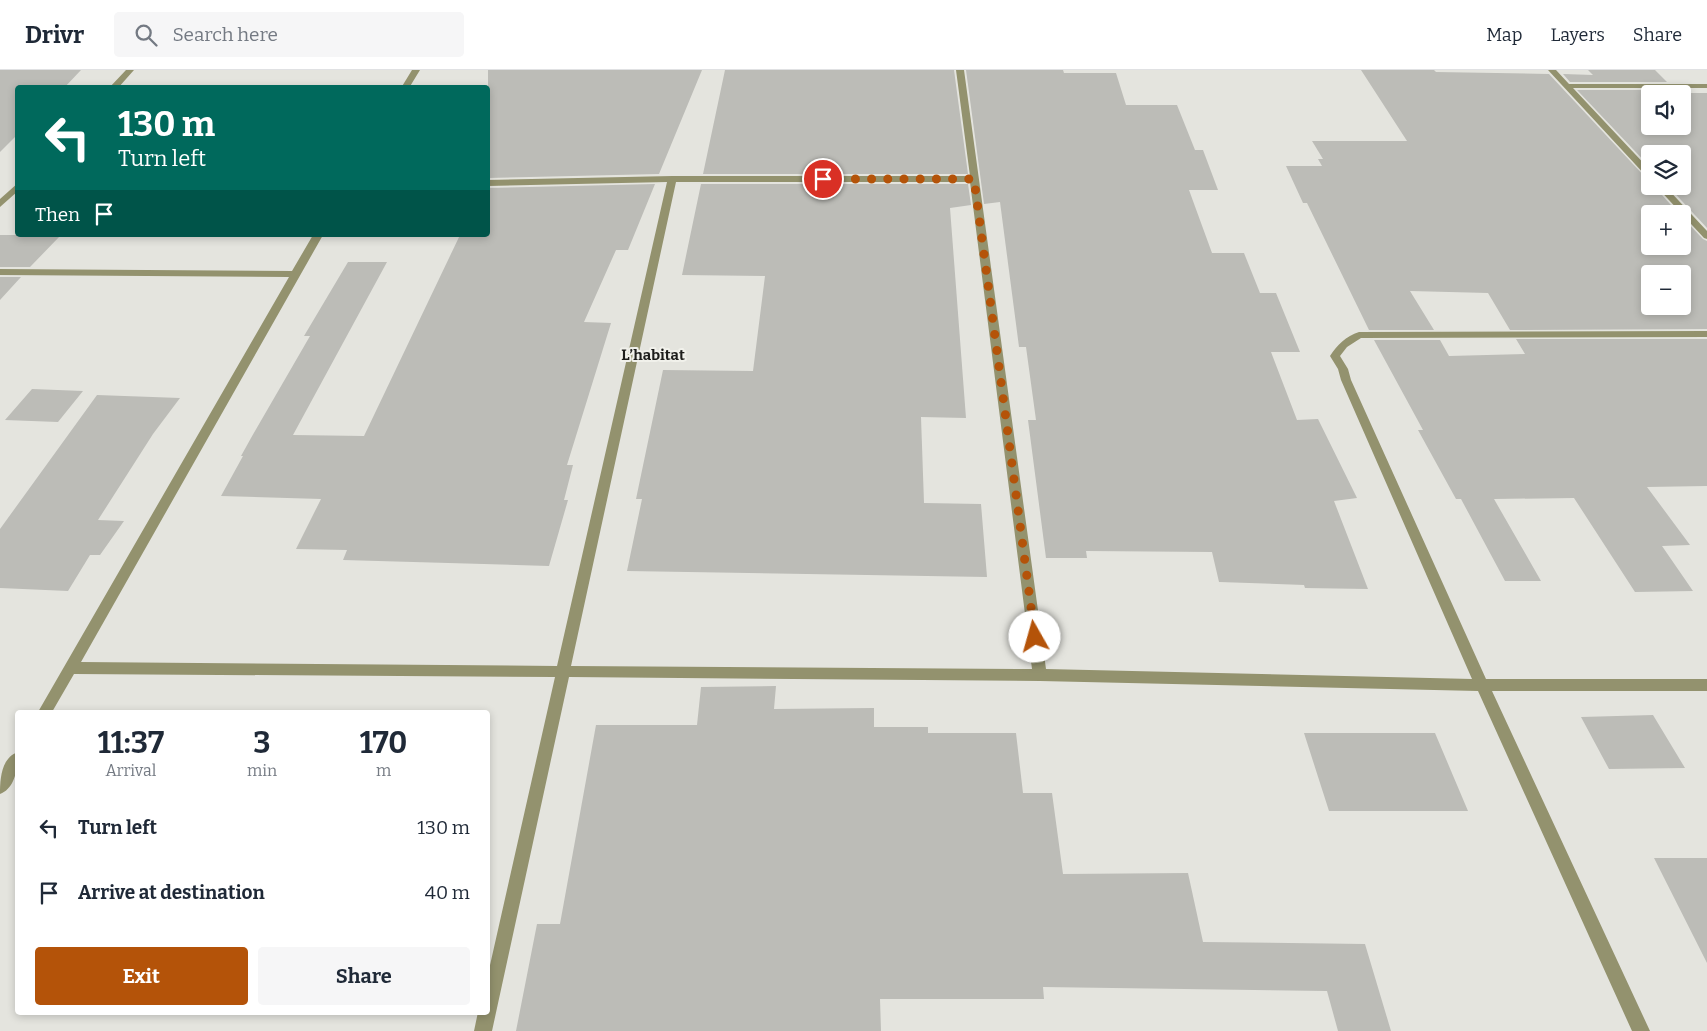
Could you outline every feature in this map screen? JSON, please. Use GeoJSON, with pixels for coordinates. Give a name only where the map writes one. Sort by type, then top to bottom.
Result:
{"type":"FeatureCollection","features":[{"type":"Feature","properties":{"kind":"street"},"geometry":{"type":"LineString","coordinates":[[116,85],[130,70]]}},
{"type":"Feature","properties":{"kind":"street"},"geometry":{"type":"LineString","coordinates":[[407,85],[416,70]]}},
{"type":"Feature","properties":{"kind":"street"},"geometry":{"type":"LineString","coordinates":[[960,70],[1040,675]]}},
{"type":"Feature","properties":{"kind":"street"},"geometry":{"type":"LineString","coordinates":[[1552,70],[1641,165]]}},
{"type":"Feature","properties":{"kind":"street"},"geometry":{"type":"LineString","coordinates":[[1566,86],[1707,86]]}},
{"type":"Feature","properties":{"kind":"street"},"geometry":{"type":"LineString","coordinates":[[490,183],[974,179]]}},
{"type":"Feature","properties":{"kind":"street"},"geometry":{"type":"LineString","coordinates":[[490,998],[564,673],[672,180]]}},
{"type":"Feature","properties":{"kind":"street"},"geometry":{"type":"LineString","coordinates":[[0,204],[15,189]]}},
{"type":"Feature","properties":{"kind":"street"},"geometry":{"type":"LineString","coordinates":[[1668,195],[1707,236]]}},
{"type":"Feature","properties":{"kind":"street"},"geometry":{"type":"LineString","coordinates":[[45,710],[317,237]]}},
{"type":"Feature","properties":{"kind":"street"},"geometry":{"type":"LineString","coordinates":[[0,272],[296,274]]}},
{"type":"Feature","properties":{"kind":"street"},"geometry":{"type":"LineString","coordinates":[[1642,1031],[1482,685],[1346,380],[1343,369],[1335,356],[1343,345],[1359,335],[1707,334]]}},
{"type":"Feature","properties":{"kind":"street"},"geometry":{"type":"LineString","coordinates":[[71,668],[1040,675],[1482,685],[1707,685]]}},
{"type":"Feature","properties":{"kind":"street"},"geometry":{"type":"LineString","coordinates":[[0,787],[15,763]]}},
{"type":"Feature","properties":{"kind":"street"},"geometry":{"type":"LineString","coordinates":[[483,1031],[486,1015]]}},
{"type":"Feature","properties":{"kind":"building"},"geometry":{"type":"Polygon","coordinates":[[[0,70],[81,70],[67,85],[15,85],[15,137],[0,152],[0,70]]]}},
{"type":"Feature","properties":{"kind":"building"},"geometry":{"type":"Polygon","coordinates":[[[488,70],[702,70],[659,174],[490,178],[490,85],[488,85],[488,70]]]}},
{"type":"Feature","properties":{"kind":"building"},"geometry":{"type":"Polygon","coordinates":[[[725,70],[954,70],[968,174],[703,174],[725,70]]]}},
{"type":"Feature","properties":{"kind":"building"},"geometry":{"type":"Polygon","coordinates":[[[966,70],[1063,70],[1064,73],[1116,73],[1126,105],[1177,105],[1195,150],[1203,150],[1218,190],[1189,190],[1212,253],[1244,253],[1260,293],[1276,293],[1300,352],[1271,352],[1297,420],[1318,419],[1357,498],[1334,501],[1368,589],[1305,588],[1304,585],[1219,582],[1212,552],[1086,551],[1087,558],[1046,558],[1028,420],[1036,420],[1026,347],[1019,347],[1000,202],[984,204],[966,70]]]}},
{"type":"Feature","properties":{"kind":"building"},"geometry":{"type":"Polygon","coordinates":[[[1361,70],[1434,70],[1436,72],[1549,74],[1641,173],[1641,195],[1662,195],[1671,205],[1641,205],[1641,255],[1691,255],[1691,226],[1707,241],[1707,329],[1510,330],[1488,293],[1410,291],[1434,330],[1369,330],[1307,203],[1303,203],[1286,166],[1322,166],[1318,159],[1323,159],[1312,141],[1407,141],[1361,70]]]}},
{"type":"Feature","properties":{"kind":"building"},"geometry":{"type":"Polygon","coordinates":[[[1588,70],[1655,70],[1667,82],[1570,82],[1563,74],[1593,75],[1588,70]]]}},
{"type":"Feature","properties":{"kind":"building"},"geometry":{"type":"Polygon","coordinates":[[[1577,90],[1641,90],[1641,135],[1691,135],[1691,93],[1707,93],[1707,228],[1691,211],[1691,205],[1686,205],[1676,195],[1691,195],[1691,145],[1641,145],[1641,158],[1577,90]]]}},
{"type":"Feature","properties":{"kind":"building"},"geometry":{"type":"Polygon","coordinates":[[[655,184],[628,250],[616,250],[584,322],[611,323],[567,465],[573,465],[564,500],[568,500],[549,566],[343,560],[347,550],[296,549],[321,499],[221,496],[251,438],[310,336],[304,336],[348,262],[387,262],[293,435],[364,436],[459,237],[490,237],[490,188],[655,184]]]}},
{"type":"Feature","properties":{"kind":"building"},"geometry":{"type":"Polygon","coordinates":[[[701,184],[968,184],[971,205],[950,208],[966,418],[921,417],[924,503],[981,504],[987,577],[627,571],[642,499],[636,499],[663,370],[753,371],[765,276],[682,275],[701,184]]]}},
{"type":"Feature","properties":{"kind":"building"},"geometry":{"type":"Polygon","coordinates":[[[0,235],[59,237],[30,267],[0,267],[0,235]]]}},
{"type":"Feature","properties":{"kind":"building"},"geometry":{"type":"Polygon","coordinates":[[[0,277],[21,277],[0,300],[0,277]]]}},
{"type":"Feature","properties":{"kind":"building"},"geometry":{"type":"Polygon","coordinates":[[[1516,339],[1707,339],[1707,486],[1647,487],[1690,545],[1662,546],[1693,591],[1635,592],[1574,498],[1494,499],[1541,581],[1505,581],[1461,499],[1456,499],[1418,430],[1423,430],[1374,340],[1440,340],[1449,356],[1525,354],[1516,339]]]}},
{"type":"Feature","properties":{"kind":"building"},"geometry":{"type":"Polygon","coordinates":[[[32,389],[83,391],[58,422],[5,420],[32,389]]]}},
{"type":"Feature","properties":{"kind":"building"},"geometry":{"type":"Polygon","coordinates":[[[97,395],[180,398],[153,434],[98,520],[124,521],[100,555],[90,555],[68,591],[0,588],[0,529],[97,395]]]}},
{"type":"Feature","properties":{"kind":"building"},"geometry":{"type":"Polygon","coordinates":[[[776,686],[774,709],[874,708],[874,727],[928,727],[928,733],[1016,733],[1023,793],[1052,793],[1063,874],[1188,873],[1203,942],[1365,944],[1391,1031],[1338,1031],[1327,991],[1043,987],[1044,999],[880,999],[881,1031],[516,1031],[537,924],[560,924],[596,725],[697,725],[701,687],[776,686]]]}},
{"type":"Feature","properties":{"kind":"building"},"geometry":{"type":"Polygon","coordinates":[[[1653,715],[1685,768],[1609,769],[1581,717],[1653,715]]]}},
{"type":"Feature","properties":{"kind":"building"},"geometry":{"type":"Polygon","coordinates":[[[1304,733],[1435,733],[1468,811],[1329,811],[1304,733]]]}},
{"type":"Feature","properties":{"kind":"building"},"geometry":{"type":"Polygon","coordinates":[[[1654,858],[1707,858],[1707,963],[1654,858]]]}},
{"type":"Feature","properties":{"kind":"district","name":"L’habitat"},"geometry":{"type":"Point","coordinates":[653,355]}},
{"type":"Feature","properties":{"kind":"route"},"geometry":{"type":"LineString","coordinates":[[823,179],[974,179],[1035,637]]}}]}
